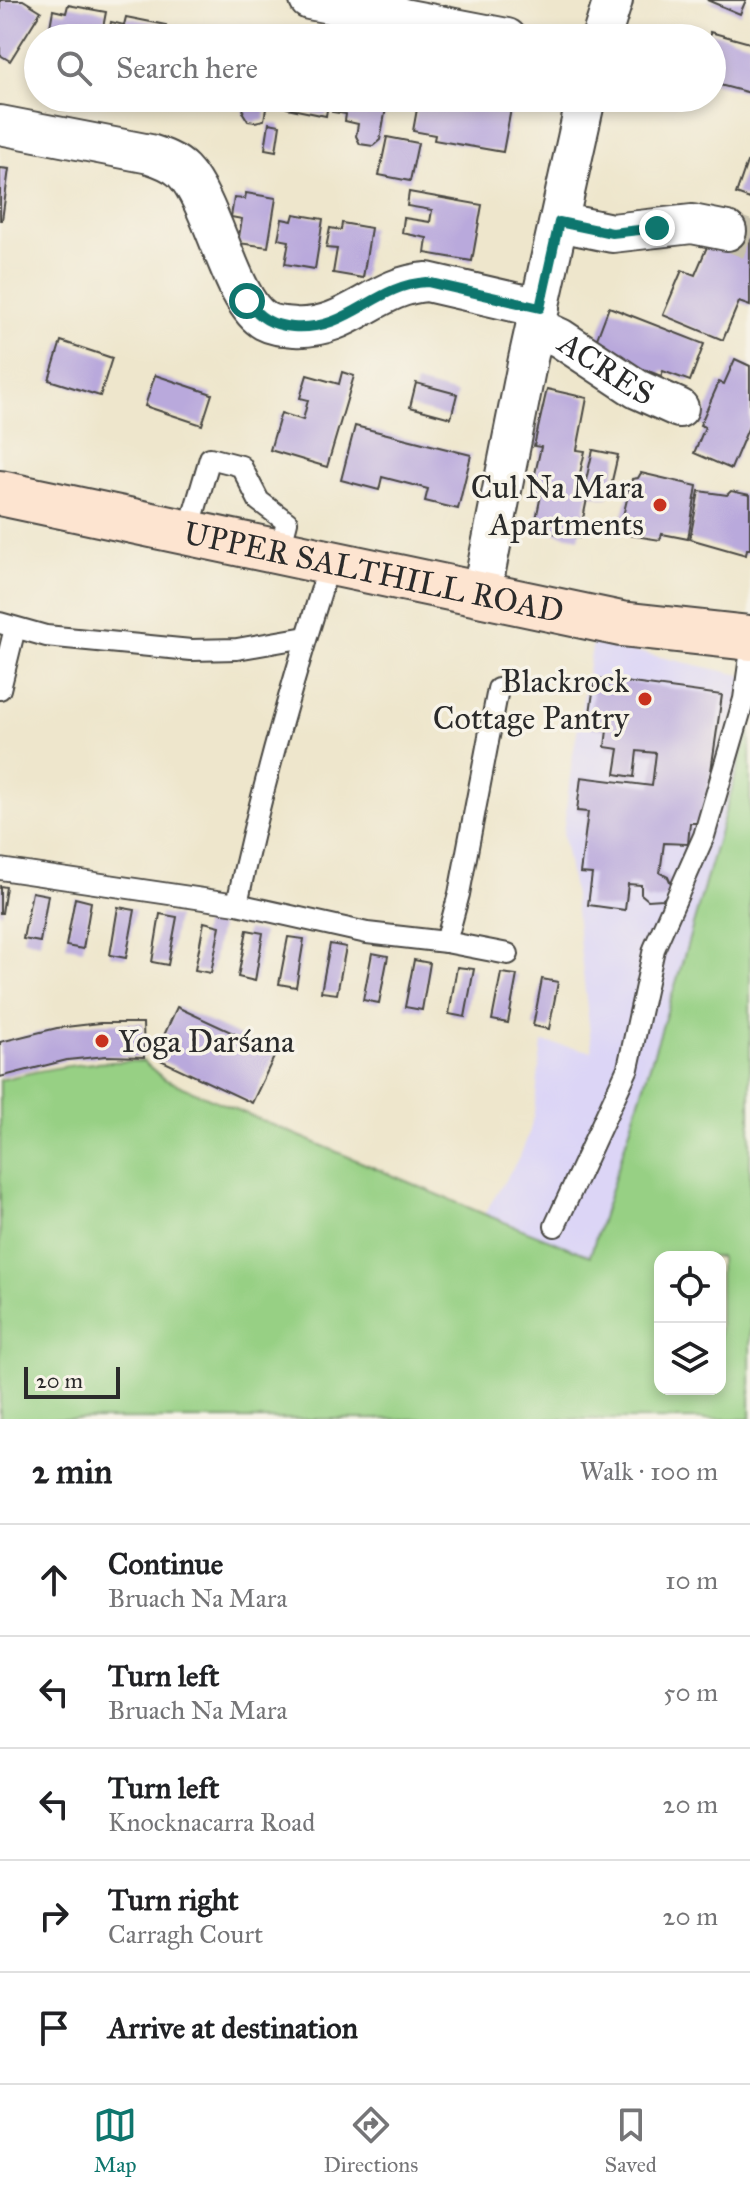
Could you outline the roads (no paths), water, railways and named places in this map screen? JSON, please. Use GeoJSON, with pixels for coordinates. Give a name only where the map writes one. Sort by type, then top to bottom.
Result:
{"type":"FeatureCollection","features":[{"type":"Feature","properties":{"kind":"main road","name":"UPPER SALTHILL ROAD"},"geometry":{"type":"LineString","coordinates":[[0,493],[621,624],[750,638]]}},
{"type":"Feature","properties":{"kind":"street"},"geometry":{"type":"LineString","coordinates":[[309,0],[434,24]]}},
{"type":"Feature","properties":{"kind":"street"},"geometry":{"type":"LineString","coordinates":[[605,24],[613,0]]}},
{"type":"Feature","properties":{"kind":"street"},"geometry":{"type":"LineString","coordinates":[[481,596],[583,112]]}},
{"type":"Feature","properties":{"kind":"street","name":"ACRES"},"geometry":{"type":"LineString","coordinates":[[0,125],[150,154],[173,163],[187,176],[207,212],[247,301],[264,320],[278,325],[309,327],[336,322],[393,289],[427,282],[538,318],[560,338],[637,389],[679,408]]}},
{"type":"Feature","properties":{"kind":"street"},"geometry":{"type":"LineString","coordinates":[[559,222],[612,233],[692,224],[727,231]]}},
{"type":"Feature","properties":{"kind":"lane"},"geometry":{"type":"LineString","coordinates":[[188,533],[210,458],[241,466],[259,501],[287,522],[279,553]]}},
{"type":"Feature","properties":{"kind":"lane"},"geometry":{"type":"LineString","coordinates":[[237,904],[251,835],[306,637],[330,563]]}},
{"type":"Feature","properties":{"kind":"lane"},"geometry":{"type":"LineString","coordinates":[[0,689],[8,626],[46,636],[191,650],[237,649],[306,637]]}},
{"type":"Feature","properties":{"kind":"lane"},"geometry":{"type":"LineString","coordinates":[[555,1226],[628,1068],[654,949],[704,836],[744,699],[750,657]]}},
{"type":"Feature","properties":{"kind":"lane"},"geometry":{"type":"LineString","coordinates":[[446,942],[459,894],[498,689]]}},
{"type":"Feature","properties":{"kind":"lane"},"geometry":{"type":"LineString","coordinates":[[0,869],[237,904],[367,933],[446,942],[508,954]]}},
{"type":"Feature","properties":{"kind":"tunnel"},"geometry":{"type":"LineString","coordinates":[[727,231],[750,240]]}},
{"type":"Feature","properties":{"kind":"place","name":"Cul Na Mara Apartments"},"geometry":{"type":"Point","coordinates":[660,505]}},
{"type":"Feature","properties":{"kind":"place","name":"Blackrock Cottage Pantry"},"geometry":{"type":"Point","coordinates":[645,699]}},
{"type":"Feature","properties":{"kind":"place","name":"Yoga Darśana"},"geometry":{"type":"Point","coordinates":[102,1041]}}]}
